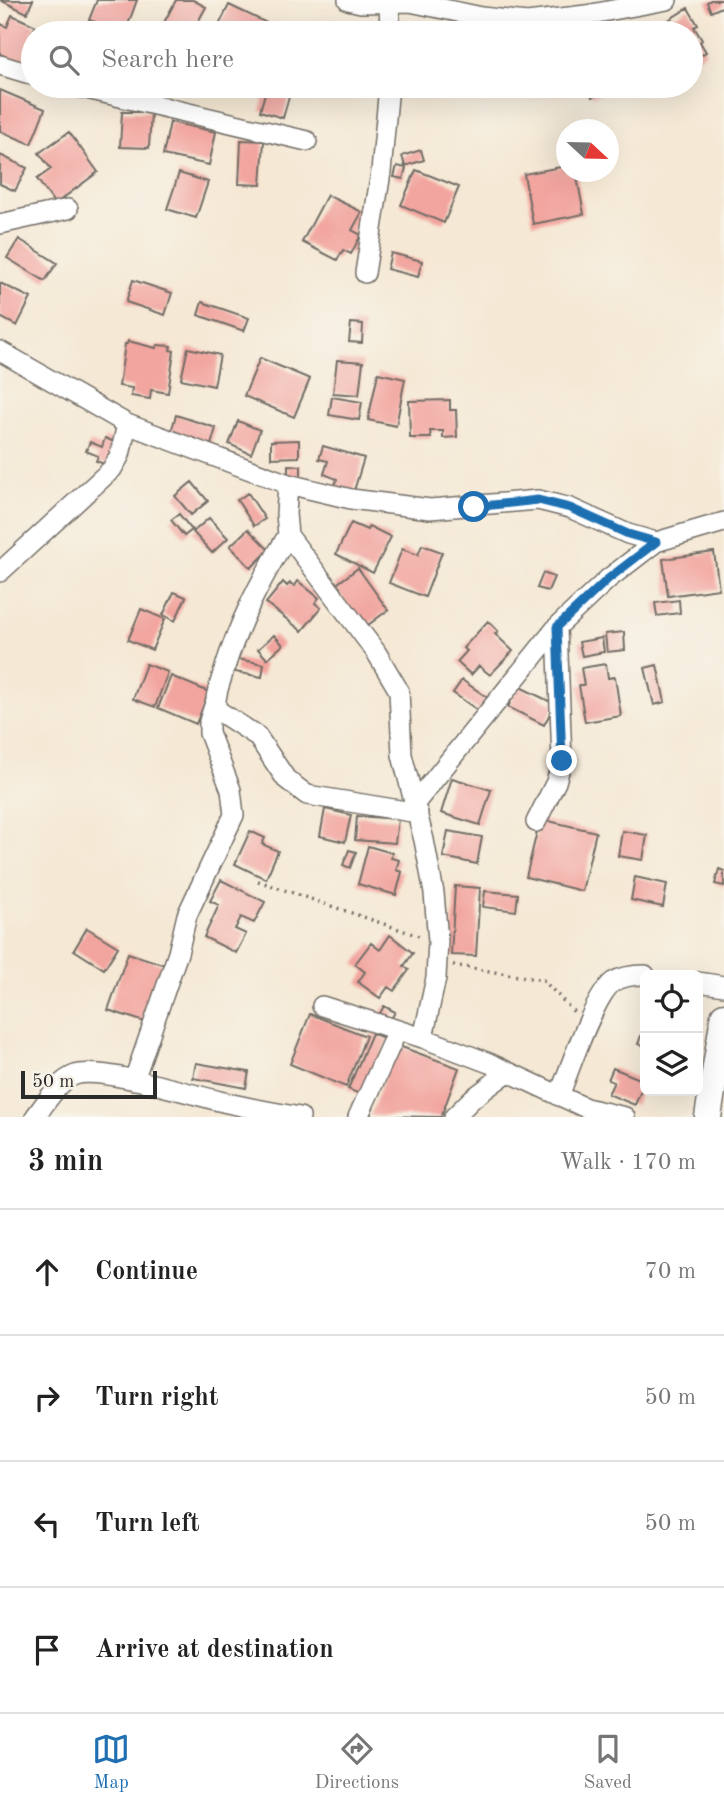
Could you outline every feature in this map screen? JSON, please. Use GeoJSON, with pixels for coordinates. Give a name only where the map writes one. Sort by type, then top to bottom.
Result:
{"type":"FeatureCollection","features":[{"type":"Feature","properties":{"kind":"main road"},"geometry":{"type":"LineString","coordinates":[[708,1117],[724,1016]]}},
{"type":"Feature","properties":{"kind":"street"},"geometry":{"type":"LineString","coordinates":[[348,0],[361,3],[410,2],[482,17],[518,21]]}},
{"type":"Feature","properties":{"kind":"street"},"geometry":{"type":"LineString","coordinates":[[535,21],[667,0]]}},
{"type":"Feature","properties":{"kind":"street"},"geometry":{"type":"LineString","coordinates":[[389,1],[390,21]]}},
{"type":"Feature","properties":{"kind":"street"},"geometry":{"type":"LineString","coordinates":[[0,65],[21,71]]}},
{"type":"Feature","properties":{"kind":"street"},"geometry":{"type":"LineString","coordinates":[[125,98],[307,141]]}},
{"type":"Feature","properties":{"kind":"street"},"geometry":{"type":"LineString","coordinates":[[365,273],[381,172],[388,98]]}},
{"type":"Feature","properties":{"kind":"street"},"geometry":{"type":"LineString","coordinates":[[0,224],[68,209]]}},
{"type":"Feature","properties":{"kind":"street"},"geometry":{"type":"LineString","coordinates":[[0,351],[127,424],[288,484],[351,499],[430,509],[538,500],[570,508],[628,534],[656,542]]}},
{"type":"Feature","properties":{"kind":"street"},"geometry":{"type":"LineString","coordinates":[[0,572],[112,469],[120,454],[127,424]]}},
{"type":"Feature","properties":{"kind":"street"},"geometry":{"type":"LineString","coordinates":[[288,484],[288,535],[376,652],[395,683],[400,701],[402,755],[417,807],[433,893],[438,941],[438,962],[423,1038]]}},
{"type":"Feature","properties":{"kind":"street"},"geometry":{"type":"LineString","coordinates":[[417,807],[511,681],[557,627],[608,579],[656,542],[724,522]]}},
{"type":"Feature","properties":{"kind":"street"},"geometry":{"type":"LineString","coordinates":[[134,1080],[178,953],[187,915],[234,815],[231,790],[209,733],[209,721],[238,628],[249,602],[288,535]]}},
{"type":"Feature","properties":{"kind":"street"},"geometry":{"type":"LineString","coordinates":[[536,822],[556,782],[562,761],[557,627]]}},
{"type":"Feature","properties":{"kind":"street"},"geometry":{"type":"LineString","coordinates":[[215,703],[217,710],[257,736],[286,779],[307,795],[417,807]]}},
{"type":"Feature","properties":{"kind":"street"},"geometry":{"type":"LineString","coordinates":[[559,1096],[603,995],[613,982],[640,975]]}},
{"type":"Feature","properties":{"kind":"street"},"geometry":{"type":"LineString","coordinates":[[703,983],[724,986]]}},
{"type":"Feature","properties":{"kind":"street"},"geometry":{"type":"LineString","coordinates":[[322,1006],[423,1038],[508,1072],[586,1108],[625,1117]]}},
{"type":"Feature","properties":{"kind":"street"},"geometry":{"type":"LineString","coordinates":[[358,1117],[397,1031]]}},
{"type":"Feature","properties":{"kind":"street"},"geometry":{"type":"LineString","coordinates":[[454,1117],[472,1099],[508,1072]]}},
{"type":"Feature","properties":{"kind":"street"},"geometry":{"type":"LineString","coordinates":[[35,1117],[60,1085],[71,1076],[85,1073],[134,1080],[231,1104],[300,1117]]}},
{"type":"Feature","properties":{"kind":"path"},"geometry":{"type":"LineString","coordinates":[[258,881],[438,941]]}},
{"type":"Feature","properties":{"kind":"path"},"geometry":{"type":"LineString","coordinates":[[438,962],[543,980],[587,1027]]}},
{"type":"Feature","properties":{"kind":"building"},"geometry":{"type":"Polygon","coordinates":[[[0,0],[33,0],[27,13],[0,0]]]}},
{"type":"Feature","properties":{"kind":"building"},"geometry":{"type":"Polygon","coordinates":[[[97,0],[137,0],[129,21],[89,20],[97,0]]]}},
{"type":"Feature","properties":{"kind":"building"},"geometry":{"type":"Polygon","coordinates":[[[176,0],[193,0],[206,7],[198,21],[165,21],[176,0]]]}},
{"type":"Feature","properties":{"kind":"building"},"geometry":{"type":"Polygon","coordinates":[[[724,0],[724,6],[711,12],[707,2],[724,0]]]}},
{"type":"Feature","properties":{"kind":"building"},"geometry":{"type":"Polygon","coordinates":[[[229,5],[263,21],[221,21],[229,5]]]}},
{"type":"Feature","properties":{"kind":"building"},"geometry":{"type":"Polygon","coordinates":[[[688,8],[696,21],[667,21],[688,8]]]}},
{"type":"Feature","properties":{"kind":"building"},"geometry":{"type":"Polygon","coordinates":[[[12,15],[25,21],[21,21],[21,64],[0,54],[0,27],[1,24],[7,27],[12,15]]]}},
{"type":"Feature","properties":{"kind":"building"},"geometry":{"type":"Polygon","coordinates":[[[0,90],[45,109],[31,144],[0,131],[0,90]]]}},
{"type":"Feature","properties":{"kind":"building"},"geometry":{"type":"Polygon","coordinates":[[[264,98],[289,98],[283,118],[260,111],[264,98]]]}},
{"type":"Feature","properties":{"kind":"building"},"geometry":{"type":"Polygon","coordinates":[[[122,112],[151,112],[149,148],[120,147],[122,112]]]}},
{"type":"Feature","properties":{"kind":"building"},"geometry":{"type":"Polygon","coordinates":[[[170,122],[216,132],[209,165],[163,155],[170,122]]]}},
{"type":"Feature","properties":{"kind":"building"},"geometry":{"type":"Polygon","coordinates":[[[69,132],[98,172],[55,204],[37,179],[51,169],[39,153],[69,132]]]}},
{"type":"Feature","properties":{"kind":"building"},"geometry":{"type":"Polygon","coordinates":[[[241,140],[264,141],[261,185],[239,184],[241,140]]]}},
{"type":"Feature","properties":{"kind":"building"},"geometry":{"type":"Polygon","coordinates":[[[421,150],[424,160],[405,166],[402,156],[421,150]]]}},
{"type":"Feature","properties":{"kind":"building"},"geometry":{"type":"Polygon","coordinates":[[[0,155],[27,168],[15,191],[0,184],[0,155]]]}},
{"type":"Feature","properties":{"kind":"building"},"geometry":{"type":"Polygon","coordinates":[[[397,166],[406,168],[403,179],[394,177],[397,166]]]}},
{"type":"Feature","properties":{"kind":"building"},"geometry":{"type":"Polygon","coordinates":[[[556,168],[556,182],[578,182],[584,214],[533,224],[524,174],[556,168]]]}},
{"type":"Feature","properties":{"kind":"building"},"geometry":{"type":"Polygon","coordinates":[[[416,170],[459,187],[444,223],[401,205],[416,170]]]}},
{"type":"Feature","properties":{"kind":"building"},"geometry":{"type":"Polygon","coordinates":[[[179,173],[208,182],[196,218],[167,209],[179,173]]]}},
{"type":"Feature","properties":{"kind":"building"},"geometry":{"type":"Polygon","coordinates":[[[327,195],[362,212],[352,230],[361,235],[351,254],[343,250],[337,260],[302,242],[327,195]]]}},
{"type":"Feature","properties":{"kind":"building"},"geometry":{"type":"Polygon","coordinates":[[[19,239],[57,263],[45,281],[7,258],[19,239]]]}},
{"type":"Feature","properties":{"kind":"building"},"geometry":{"type":"Polygon","coordinates":[[[391,253],[422,261],[418,277],[387,269],[391,253]]]}},
{"type":"Feature","properties":{"kind":"building"},"geometry":{"type":"Polygon","coordinates":[[[133,280],[172,293],[165,315],[126,302],[133,280]]]}},
{"type":"Feature","properties":{"kind":"building"},"geometry":{"type":"Polygon","coordinates":[[[0,283],[31,298],[17,326],[0,317],[0,283]]]}},
{"type":"Feature","properties":{"kind":"building"},"geometry":{"type":"Polygon","coordinates":[[[202,302],[249,318],[244,331],[198,315],[202,302]]]}},
{"type":"Feature","properties":{"kind":"building"},"geometry":{"type":"Polygon","coordinates":[[[351,323],[363,324],[362,343],[349,342],[351,323]]]}},
{"type":"Feature","properties":{"kind":"building"},"geometry":{"type":"Polygon","coordinates":[[[128,341],[156,348],[157,345],[171,346],[170,350],[174,351],[168,393],[151,390],[150,399],[131,396],[132,388],[119,386],[125,344],[128,341]]]}},
{"type":"Feature","properties":{"kind":"building"},"geometry":{"type":"Polygon","coordinates":[[[188,348],[220,355],[214,386],[181,379],[188,348]]]}},
{"type":"Feature","properties":{"kind":"building"},"geometry":{"type":"Polygon","coordinates":[[[260,358],[310,379],[294,417],[244,396],[260,358]]]}},
{"type":"Feature","properties":{"kind":"building"},"geometry":{"type":"Polygon","coordinates":[[[337,360],[363,362],[359,395],[333,393],[337,360]]]}},
{"type":"Feature","properties":{"kind":"building"},"geometry":{"type":"Polygon","coordinates":[[[378,373],[405,379],[396,426],[368,420],[378,373]]]}},
{"type":"Feature","properties":{"kind":"building"},"geometry":{"type":"Polygon","coordinates":[[[332,397],[362,402],[359,420],[329,415],[332,397]]]}},
{"type":"Feature","properties":{"kind":"building"},"geometry":{"type":"Polygon","coordinates":[[[450,400],[450,410],[456,410],[457,437],[443,438],[443,431],[430,431],[431,438],[410,438],[409,401],[450,400]]]}},
{"type":"Feature","properties":{"kind":"building"},"geometry":{"type":"Polygon","coordinates":[[[176,415],[216,428],[211,445],[171,432],[176,415]]]}},
{"type":"Feature","properties":{"kind":"building"},"geometry":{"type":"Polygon","coordinates":[[[238,421],[260,430],[251,454],[229,444],[238,421]]]}},
{"type":"Feature","properties":{"kind":"building"},"geometry":{"type":"Polygon","coordinates":[[[105,438],[117,443],[107,465],[96,461],[98,456],[86,451],[90,442],[102,447],[105,438]]]}},
{"type":"Feature","properties":{"kind":"building"},"geometry":{"type":"Polygon","coordinates":[[[299,440],[299,457],[271,458],[271,441],[299,440]]]}},
{"type":"Feature","properties":{"kind":"building"},"geometry":{"type":"Polygon","coordinates":[[[323,446],[364,458],[353,494],[334,488],[337,479],[324,474],[328,461],[319,459],[323,446]]]}},
{"type":"Feature","properties":{"kind":"building"},"geometry":{"type":"Polygon","coordinates":[[[288,465],[301,466],[301,478],[288,477],[288,465]]]}},
{"type":"Feature","properties":{"kind":"building"},"geometry":{"type":"Polygon","coordinates":[[[192,482],[208,501],[191,515],[175,496],[192,482]]]}},
{"type":"Feature","properties":{"kind":"building"},"geometry":{"type":"Polygon","coordinates":[[[248,493],[265,519],[254,526],[237,500],[248,493]]]}},
{"type":"Feature","properties":{"kind":"building"},"geometry":{"type":"Polygon","coordinates":[[[179,514],[192,530],[184,536],[171,520],[179,514]]]}},
{"type":"Feature","properties":{"kind":"building"},"geometry":{"type":"Polygon","coordinates":[[[209,518],[228,538],[212,553],[193,532],[209,518]]]}},
{"type":"Feature","properties":{"kind":"building"},"geometry":{"type":"Polygon","coordinates":[[[351,523],[367,530],[369,526],[391,537],[373,573],[336,554],[351,523]]]}},
{"type":"Feature","properties":{"kind":"building"},"geometry":{"type":"Polygon","coordinates":[[[248,529],[269,550],[251,568],[230,546],[248,529]]]}},
{"type":"Feature","properties":{"kind":"building"},"geometry":{"type":"Polygon","coordinates":[[[422,545],[442,552],[425,597],[389,583],[402,549],[418,555],[422,545]]]}},
{"type":"Feature","properties":{"kind":"building"},"geometry":{"type":"Polygon","coordinates":[[[714,552],[719,589],[668,596],[663,559],[714,552]]]}},
{"type":"Feature","properties":{"kind":"building"},"geometry":{"type":"Polygon","coordinates":[[[358,568],[388,610],[364,628],[334,586],[358,568]]]}},
{"type":"Feature","properties":{"kind":"building"},"geometry":{"type":"Polygon","coordinates":[[[543,573],[554,577],[548,591],[537,588],[543,573]]]}},
{"type":"Feature","properties":{"kind":"building"},"geometry":{"type":"Polygon","coordinates":[[[298,581],[319,598],[315,603],[321,608],[302,631],[266,603],[283,582],[287,586],[290,583],[295,586],[298,581]]]}},
{"type":"Feature","properties":{"kind":"building"},"geometry":{"type":"Polygon","coordinates":[[[174,592],[186,597],[175,621],[163,615],[174,592]]]}},
{"type":"Feature","properties":{"kind":"building"},"geometry":{"type":"Polygon","coordinates":[[[679,600],[680,613],[657,616],[655,603],[679,600]]]}},
{"type":"Feature","properties":{"kind":"building"},"geometry":{"type":"Polygon","coordinates":[[[141,609],[165,619],[152,650],[128,640],[141,609]]]}},
{"type":"Feature","properties":{"kind":"building"},"geometry":{"type":"Polygon","coordinates":[[[488,621],[498,631],[495,634],[513,651],[490,675],[479,666],[471,675],[457,662],[467,651],[463,648],[488,621]]]}},
{"type":"Feature","properties":{"kind":"building"},"geometry":{"type":"Polygon","coordinates":[[[624,632],[625,650],[607,652],[605,634],[624,632]]]}},
{"type":"Feature","properties":{"kind":"building"},"geometry":{"type":"Polygon","coordinates":[[[274,635],[283,645],[267,659],[258,649],[274,635]]]}},
{"type":"Feature","properties":{"kind":"building"},"geometry":{"type":"Polygon","coordinates":[[[602,638],[604,652],[582,656],[579,642],[602,638]]]}},
{"type":"Feature","properties":{"kind":"building"},"geometry":{"type":"Polygon","coordinates":[[[237,659],[264,664],[262,677],[235,672],[237,659]]]}},
{"type":"Feature","properties":{"kind":"building"},"geometry":{"type":"Polygon","coordinates":[[[146,664],[168,672],[155,707],[133,699],[146,664]]]}},
{"type":"Feature","properties":{"kind":"building"},"geometry":{"type":"Polygon","coordinates":[[[606,664],[608,678],[615,677],[621,716],[585,722],[579,685],[584,685],[581,668],[606,664]]]}},
{"type":"Feature","properties":{"kind":"building"},"geometry":{"type":"Polygon","coordinates":[[[657,665],[665,702],[654,705],[645,668],[657,665]]]}},
{"type":"Feature","properties":{"kind":"building"},"geometry":{"type":"Polygon","coordinates":[[[171,676],[209,692],[196,724],[158,708],[171,676]]]}},
{"type":"Feature","properties":{"kind":"building"},"geometry":{"type":"Polygon","coordinates":[[[462,680],[488,698],[479,711],[453,693],[462,680]]]}},
{"type":"Feature","properties":{"kind":"building"},"geometry":{"type":"Polygon","coordinates":[[[518,686],[555,704],[544,725],[508,707],[518,686]]]}},
{"type":"Feature","properties":{"kind":"building"},"geometry":{"type":"Polygon","coordinates":[[[452,778],[491,790],[480,825],[441,813],[452,778]]]}},
{"type":"Feature","properties":{"kind":"building"},"geometry":{"type":"Polygon","coordinates":[[[325,809],[351,815],[345,842],[320,836],[325,809]]]}},
{"type":"Feature","properties":{"kind":"building"},"geometry":{"type":"Polygon","coordinates":[[[357,816],[398,819],[395,843],[355,840],[357,816]]]}},
{"type":"Feature","properties":{"kind":"building"},"geometry":{"type":"Polygon","coordinates":[[[540,819],[596,832],[582,891],[526,877],[540,819]]]}},
{"type":"Feature","properties":{"kind":"building"},"geometry":{"type":"Polygon","coordinates":[[[250,831],[265,838],[262,844],[278,851],[266,879],[235,864],[250,831]]]}},
{"type":"Feature","properties":{"kind":"building"},"geometry":{"type":"Polygon","coordinates":[[[448,831],[482,837],[477,864],[443,857],[448,831]]]}},
{"type":"Feature","properties":{"kind":"building"},"geometry":{"type":"Polygon","coordinates":[[[622,831],[647,835],[643,860],[618,856],[622,831]]]}},
{"type":"Feature","properties":{"kind":"building"},"geometry":{"type":"Polygon","coordinates":[[[368,846],[392,853],[391,858],[399,860],[396,870],[402,872],[396,895],[358,884],[368,846]]]}},
{"type":"Feature","properties":{"kind":"building"},"geometry":{"type":"Polygon","coordinates":[[[349,850],[356,852],[350,868],[343,865],[349,850]]]}},
{"type":"Feature","properties":{"kind":"building"},"geometry":{"type":"Polygon","coordinates":[[[719,869],[724,871],[724,886],[715,884],[719,869]]]}},
{"type":"Feature","properties":{"kind":"building"},"geometry":{"type":"Polygon","coordinates":[[[635,877],[667,884],[663,907],[631,900],[635,877]]]}},
{"type":"Feature","properties":{"kind":"building"},"geometry":{"type":"Polygon","coordinates":[[[221,880],[265,902],[254,923],[241,917],[235,929],[246,934],[236,953],[204,937],[219,905],[210,901],[221,880]]]}},
{"type":"Feature","properties":{"kind":"building"},"geometry":{"type":"Polygon","coordinates":[[[455,886],[480,888],[476,956],[451,955],[455,886]]]}},
{"type":"Feature","properties":{"kind":"building"},"geometry":{"type":"Polygon","coordinates":[[[485,891],[518,894],[516,911],[483,907],[485,891]]]}},
{"type":"Feature","properties":{"kind":"building"},"geometry":{"type":"Polygon","coordinates":[[[87,928],[118,947],[104,969],[74,950],[87,928]]]}},
{"type":"Feature","properties":{"kind":"building"},"geometry":{"type":"Polygon","coordinates":[[[390,935],[413,953],[404,966],[409,970],[394,991],[388,987],[380,998],[358,982],[365,972],[355,964],[371,943],[380,950],[390,935]]]}},
{"type":"Feature","properties":{"kind":"building"},"geometry":{"type":"Polygon","coordinates":[[[128,953],[168,966],[148,1023],[108,1010],[128,953]]]}},
{"type":"Feature","properties":{"kind":"building"},"geometry":{"type":"Polygon","coordinates":[[[384,1006],[395,1012],[390,1021],[379,1015],[384,1006]]]}},
{"type":"Feature","properties":{"kind":"building"},"geometry":{"type":"Polygon","coordinates":[[[310,1014],[366,1036],[346,1087],[290,1064],[310,1014]]]}},
{"type":"Feature","properties":{"kind":"building"},"geometry":{"type":"Polygon","coordinates":[[[372,1033],[388,1040],[364,1096],[348,1089],[372,1033]]]}},
{"type":"Feature","properties":{"kind":"building"},"geometry":{"type":"Polygon","coordinates":[[[396,1045],[459,1068],[441,1117],[370,1116],[396,1045]]]}},
{"type":"Feature","properties":{"kind":"building"},"geometry":{"type":"Polygon","coordinates":[[[196,1063],[249,1072],[246,1088],[193,1078],[196,1063]]]}},
{"type":"Feature","properties":{"kind":"building"},"geometry":{"type":"Polygon","coordinates":[[[613,1068],[640,1079],[640,1093],[635,1105],[608,1094],[614,1082],[608,1080],[613,1068]]]}},
{"type":"Feature","properties":{"kind":"route"},"geometry":{"type":"LineString","coordinates":[[474,507],[538,500],[570,508],[628,534],[656,542],[608,579],[557,627],[562,761]]}}]}
